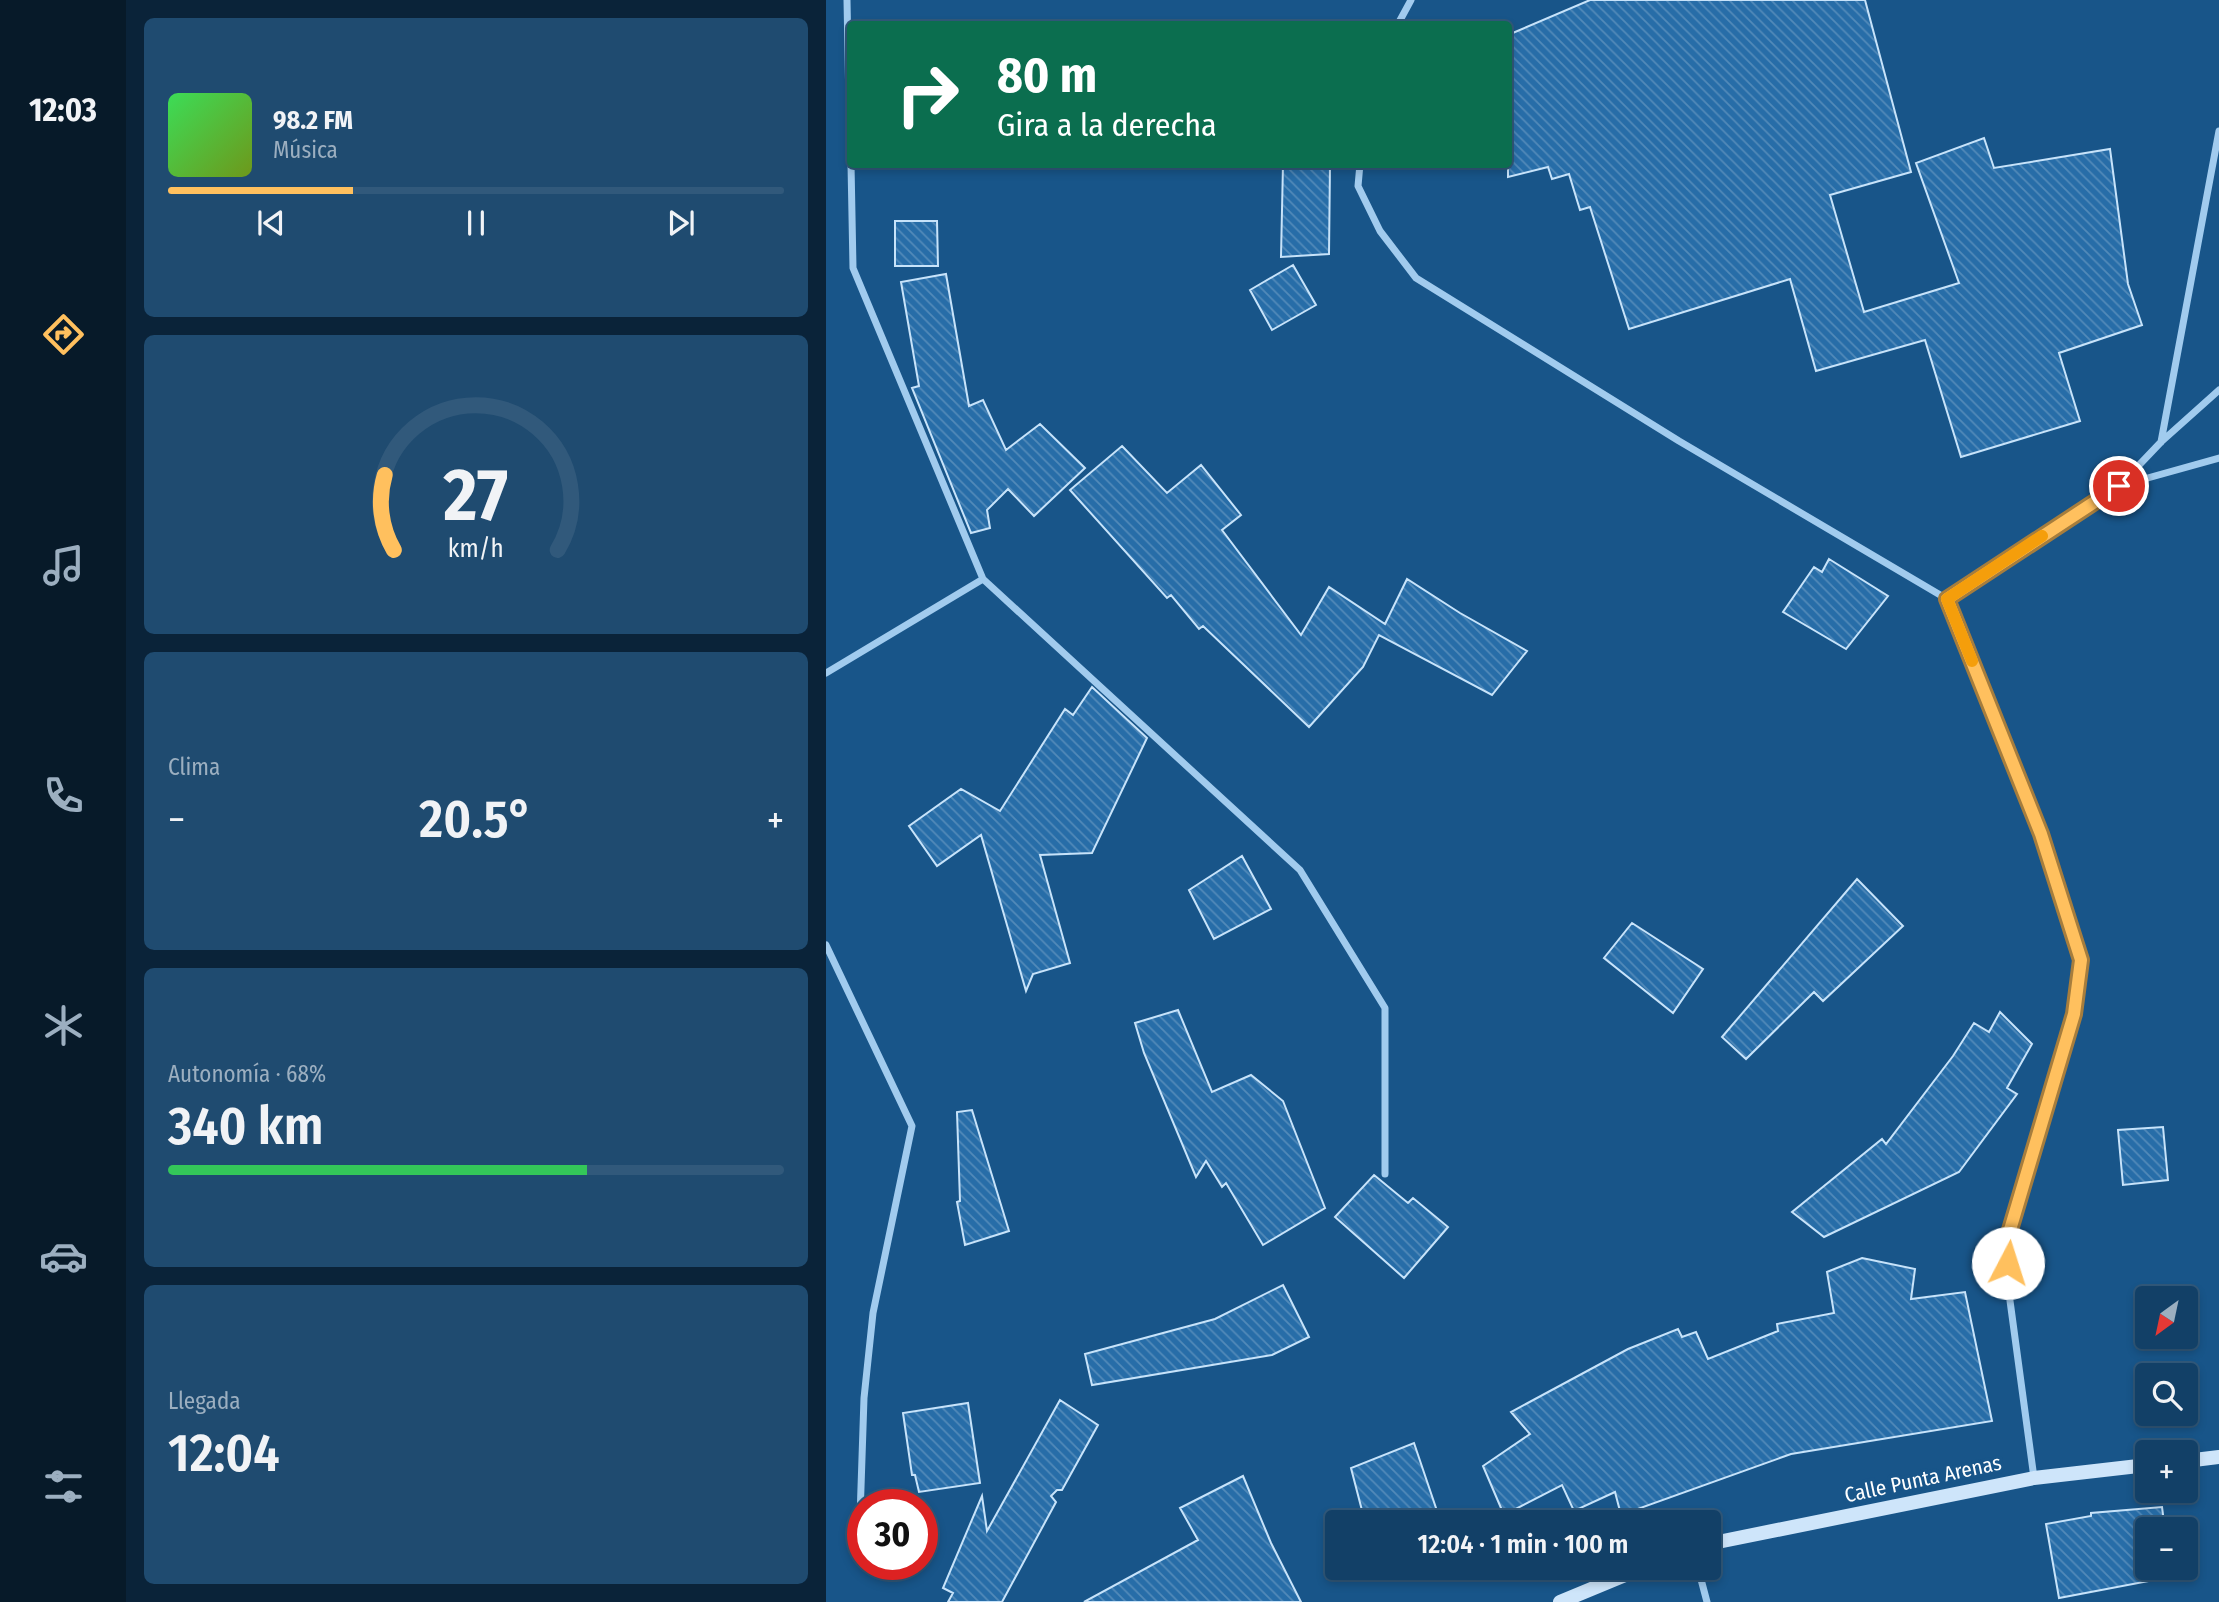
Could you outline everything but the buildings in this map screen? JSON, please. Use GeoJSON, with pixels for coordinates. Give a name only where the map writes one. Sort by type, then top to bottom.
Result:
{"type":"FeatureCollection","features":[{"type":"Feature","properties":{"kind":"street"},"geometry":{"type":"LineString","coordinates":[[847,0],[848,21]]}},
{"type":"Feature","properties":{"kind":"street"},"geometry":{"type":"LineString","coordinates":[[1400,21],[1410,0]]}},
{"type":"Feature","properties":{"kind":"street"},"geometry":{"type":"LineString","coordinates":[[2161,442],[2219,131]]}},
{"type":"Feature","properties":{"kind":"street"},"geometry":{"type":"LineString","coordinates":[[851,168],[853,268],[983,579],[1300,870],[1385,1008],[1385,1174]]}},
{"type":"Feature","properties":{"kind":"street"},"geometry":{"type":"LineString","coordinates":[[1360,168],[1358,186],[1374,220],[1416,278],[1679,441],[1947,599],[2041,834],[2081,960],[2074,1014],[2007,1240],[2008,1286],[2034,1478]]}},
{"type":"Feature","properties":{"kind":"street"},"geometry":{"type":"LineString","coordinates":[[1947,599],[2119,486],[2161,442],[2219,390]]}},
{"type":"Feature","properties":{"kind":"street"},"geometry":{"type":"LineString","coordinates":[[2119,486],[2219,458]]}},
{"type":"Feature","properties":{"kind":"street"},"geometry":{"type":"LineString","coordinates":[[826,673],[983,579]]}},
{"type":"Feature","properties":{"kind":"street"},"geometry":{"type":"LineString","coordinates":[[826,945],[912,1126],[873,1313],[864,1398],[861,1489]]}},
{"type":"Feature","properties":{"kind":"street"},"geometry":{"type":"LineString","coordinates":[[2198,1460],[2219,1457]]}},
{"type":"Feature","properties":{"kind":"street","name":"Calle Punta Arenas"},"geometry":{"type":"LineString","coordinates":[[1721,1541],[2034,1478],[2135,1466]]}},
{"type":"Feature","properties":{"kind":"street"},"geometry":{"type":"LineString","coordinates":[[1560,1602],[1613,1580]]}},
{"type":"Feature","properties":{"kind":"street"},"geometry":{"type":"LineString","coordinates":[[1701,1580],[1707,1602]]}},
{"type":"Feature","properties":{"kind":"slow traffic"},"geometry":{"type":"LineString","coordinates":[[1972,661],[1947,599],[2042,536]]}},
{"type":"Feature","properties":{"kind":"route"},"geometry":{"type":"LineString","coordinates":[[2008,1263],[2007,1240],[2074,1014],[2081,960],[2041,834],[1947,599],[2119,486]]}}]}
